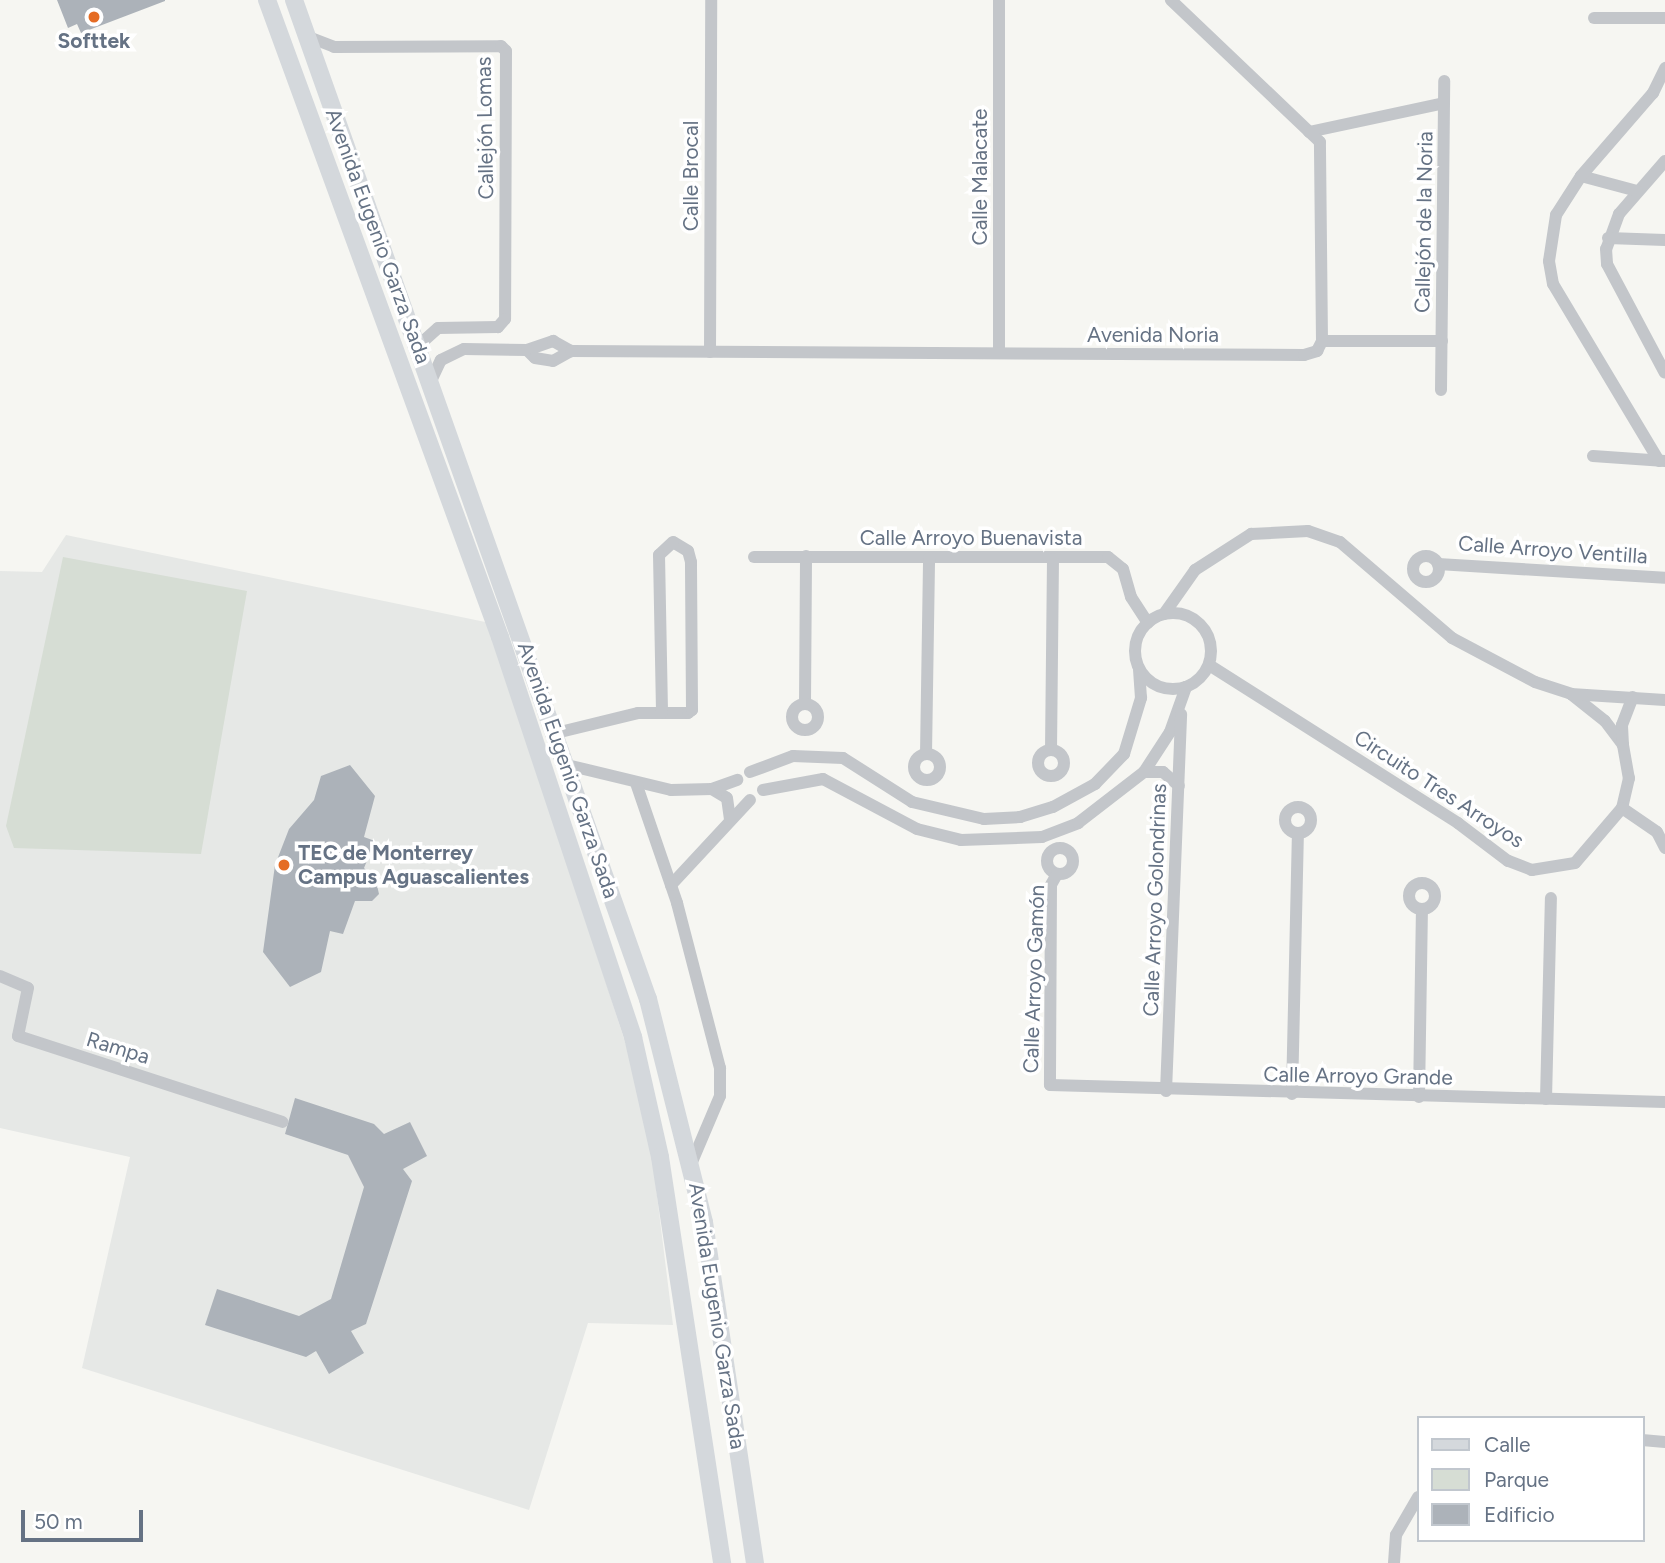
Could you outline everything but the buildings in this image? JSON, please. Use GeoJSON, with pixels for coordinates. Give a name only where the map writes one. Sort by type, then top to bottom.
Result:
{"type":"FeatureCollection","features":[{"type":"Feature","properties":{"kind":"main road","name":"Avenida Eugenio Garza Sada"},"geometry":{"type":"LineString","coordinates":[[267,0],[500,637],[622,999],[660,1157],[722,1563]]}},
{"type":"Feature","properties":{"kind":"main road","name":"Avenida Eugenio Garza Sada"},"geometry":{"type":"LineString","coordinates":[[294,0],[556,733],[648,999],[692,1162],[755,1563]]}},
{"type":"Feature","properties":{"kind":"street","name":"Calle Brocal"},"geometry":{"type":"LineString","coordinates":[[709,352],[711,0]]}},
{"type":"Feature","properties":{"kind":"street","name":"Calle Malacate"},"geometry":{"type":"LineString","coordinates":[[999,0],[999,354]]}},
{"type":"Feature","properties":{"kind":"street"},"geometry":{"type":"LineString","coordinates":[[1171,0],[1310,132],[1322,150],[1322,341]]}},
{"type":"Feature","properties":{"kind":"street"},"geometry":{"type":"LineString","coordinates":[[1594,18],[1665,18]]}},
{"type":"Feature","properties":{"kind":"street","name":"Callejón Lomas"},"geometry":{"type":"LineString","coordinates":[[306,36],[334,47],[504,48],[503,325],[438,328],[418,346]]}},
{"type":"Feature","properties":{"kind":"street"},"geometry":{"type":"LineString","coordinates":[[1662,461],[1553,284],[1550,236],[1581,176],[1653,93],[1665,68]]}},
{"type":"Feature","properties":{"kind":"street","name":"Callejón de la Noria"},"geometry":{"type":"LineString","coordinates":[[1441,390],[1444,80]]}},
{"type":"Feature","properties":{"kind":"street","name":"Callejón de la Noria"},"geometry":{"type":"LineString","coordinates":[[1310,132],[1444,103]]}},
{"type":"Feature","properties":{"kind":"street"},"geometry":{"type":"LineString","coordinates":[[1665,161],[1637,191],[1608,238],[1607,264],[1649,351],[1665,373]]}},
{"type":"Feature","properties":{"kind":"street"},"geometry":{"type":"LineString","coordinates":[[1581,176],[1637,191]]}},
{"type":"Feature","properties":{"kind":"street"},"geometry":{"type":"LineString","coordinates":[[1608,238],[1665,240]]}},
{"type":"Feature","properties":{"kind":"street","name":"Avenida Noria"},"geometry":{"type":"LineString","coordinates":[[431,381],[441,360],[456,351],[527,351],[553,341],[571,351],[1304,355],[1317,351],[1322,341]]}},
{"type":"Feature","properties":{"kind":"street","name":"Callejón de la Noria"},"geometry":{"type":"LineString","coordinates":[[1322,341],[1442,341]]}},
{"type":"Feature","properties":{"kind":"street","name":"Avenida Noria"},"geometry":{"type":"LineString","coordinates":[[527,351],[535,358],[553,361],[571,351]]}},
{"type":"Feature","properties":{"kind":"street"},"geometry":{"type":"LineString","coordinates":[[1649,351],[1665,351]]}},
{"type":"Feature","properties":{"kind":"street"},"geometry":{"type":"LineString","coordinates":[[1593,456],[1662,461]]}},
{"type":"Feature","properties":{"kind":"street"},"geometry":{"type":"LineString","coordinates":[[750,772],[783,757],[826,755],[843,758],[912,802],[948,813],[1020,817],[1053,807],[1095,784],[1124,754],[1141,698],[1137,638],[1148,623],[1164,614],[1215,553],[1251,534],[1308,531],[1362,556],[1452,638],[1535,682],[1571,694],[1665,699]]}},
{"type":"Feature","properties":{"kind":"street"},"geometry":{"type":"LineString","coordinates":[[556,733],[638,713],[662,713],[688,713],[694,706],[691,562],[688,551],[673,542],[659,555],[662,713]]}},
{"type":"Feature","properties":{"kind":"street","name":"Calle Arroyo Buenavista"},"geometry":{"type":"LineString","coordinates":[[754,556],[1117,560],[1148,623]]}},
{"type":"Feature","properties":{"kind":"street"},"geometry":{"type":"LineString","coordinates":[[805,704],[806,556]]}},
{"type":"Feature","properties":{"kind":"street"},"geometry":{"type":"LineString","coordinates":[[926,754],[929,558]]}},
{"type":"Feature","properties":{"kind":"street"},"geometry":{"type":"LineString","coordinates":[[1051,750],[1052,559]]}},
{"type":"Feature","properties":{"kind":"street","name":"Calle Arroyo Ventilla"},"geometry":{"type":"LineString","coordinates":[[1438,564],[1665,578]]}},
{"type":"Feature","properties":{"kind":"street"},"geometry":{"type":"LineString","coordinates":[[764,790],[822,779],[917,829],[1004,842],[1042,837],[1078,823],[1144,772],[1181,710],[1186,687],[1209,665],[1212,646],[1199,623],[1164,614]]}},
{"type":"Feature","properties":{"kind":"street","name":"Circuito Tres Arroyos"},"geometry":{"type":"LineString","coordinates":[[1209,665],[1458,823],[1508,861],[1531,870],[1574,863],[1622,808]]}},
{"type":"Feature","properties":{"kind":"street"},"geometry":{"type":"LineString","coordinates":[[1139,670],[1159,687],[1186,687]]}},
{"type":"Feature","properties":{"kind":"street"},"geometry":{"type":"LineString","coordinates":[[1571,694],[1605,721],[1623,746]]}},
{"type":"Feature","properties":{"kind":"street"},"geometry":{"type":"LineString","coordinates":[[1633,696],[1623,718],[1623,746],[1629,778],[1622,808],[1657,832],[1665,848]]}},
{"type":"Feature","properties":{"kind":"street","name":"Calle Arroyo Golondrinas"},"geometry":{"type":"LineString","coordinates":[[1166,1091],[1181,710]]}},
{"type":"Feature","properties":{"kind":"street"},"geometry":{"type":"LineString","coordinates":[[567,765],[671,790],[712,789],[737,779]]}},
{"type":"Feature","properties":{"kind":"street"},"geometry":{"type":"LineString","coordinates":[[1144,772],[1163,772],[1179,786]]}},
{"type":"Feature","properties":{"kind":"street"},"geometry":{"type":"LineString","coordinates":[[636,783],[671,885],[720,1068],[720,1096],[692,1162]]}},
{"type":"Feature","properties":{"kind":"street"},"geometry":{"type":"LineString","coordinates":[[712,789],[727,798],[730,819]]}},
{"type":"Feature","properties":{"kind":"street"},"geometry":{"type":"LineString","coordinates":[[671,885],[750,800]]}},
{"type":"Feature","properties":{"kind":"street"},"geometry":{"type":"LineString","coordinates":[[1292,1094],[1298,833]]}},
{"type":"Feature","properties":{"kind":"street","name":"Calle Arroyo Gamón"},"geometry":{"type":"LineString","coordinates":[[1051,1085],[1051,885],[1057,874]]}},
{"type":"Feature","properties":{"kind":"street"},"geometry":{"type":"LineString","coordinates":[[1546,1099],[1551,898]]}},
{"type":"Feature","properties":{"kind":"street"},"geometry":{"type":"LineString","coordinates":[[1419,1097],[1422,909]]}},
{"type":"Feature","properties":{"kind":"street","name":"Rampa"},"geometry":{"type":"LineString","coordinates":[[0,976],[28,988],[18,1036],[282,1122]]}},
{"type":"Feature","properties":{"kind":"street","name":"Calle Arroyo Grande"},"geometry":{"type":"LineString","coordinates":[[1051,1085],[1166,1091],[1665,1102]]}},
{"type":"Feature","properties":{"kind":"street"},"geometry":{"type":"LineString","coordinates":[[1644,1440],[1665,1442]]}},
{"type":"Feature","properties":{"kind":"street"},"geometry":{"type":"LineString","coordinates":[[1394,1563],[1395,1535],[1416,1500]]}},
{"type":"Feature","properties":{"kind":"shaded area","name":"TEC de Monterrey Campus Aguascalientes"},"geometry":{"type":"Polygon","coordinates":[[[66,535],[490,623],[646,1107],[673,1325],[588,1323],[529,1510],[82,1368],[130,1157],[0,1128],[0,571],[42,572],[66,535]]]}},
{"type":"Feature","properties":{"kind":"green space"},"geometry":{"type":"Polygon","coordinates":[[[63,557],[247,591],[201,854],[14,848],[6,826],[63,557]]]}},
{"type":"Feature","properties":{"kind":"place","name":"Softtek"},"geometry":{"type":"Point","coordinates":[94,17]}},
{"type":"Feature","properties":{"kind":"place","name":"TEC de Monterrey Campus Aguascalientes"},"geometry":{"type":"Point","coordinates":[284,865]}}]}
